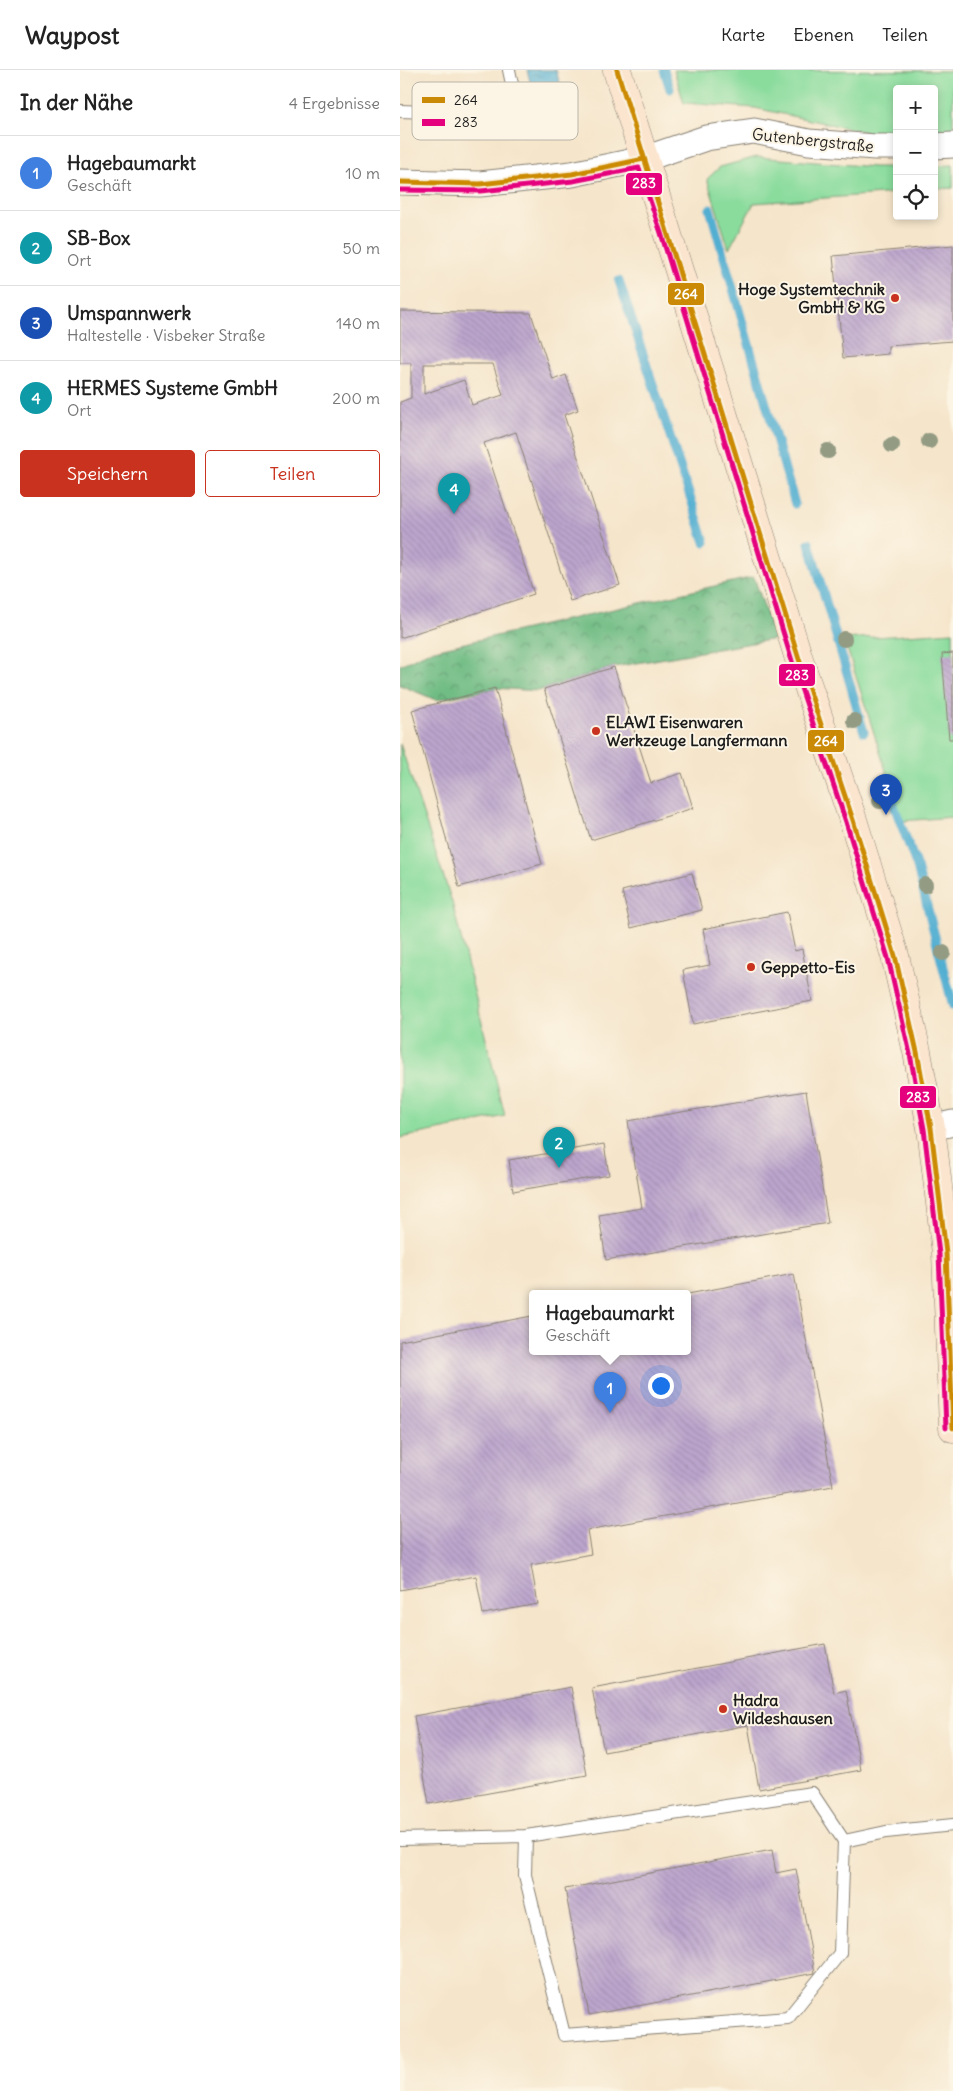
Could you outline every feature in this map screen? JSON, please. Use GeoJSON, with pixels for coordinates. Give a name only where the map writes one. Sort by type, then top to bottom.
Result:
{"type":"FeatureCollection","features":[{"type":"Feature","properties":{"kind":"main road"},"geometry":{"type":"LineString","coordinates":[[617,70],[799,659],[853,820],[895,956],[917,1052],[942,1126],[953,1428]]}},
{"type":"Feature","properties":{"kind":"street","name":"Gutenbergstraße"},"geometry":{"type":"LineString","coordinates":[[400,182],[480,184],[572,174],[644,159],[706,138],[754,131],[809,142],[893,147]]}},
{"type":"Feature","properties":{"kind":"street"},"geometry":{"type":"LineString","coordinates":[[938,146],[953,145]]}},
{"type":"Feature","properties":{"kind":"lane"},"geometry":{"type":"LineString","coordinates":[[400,1840],[526,1836],[812,1793],[844,1842],[840,1953],[788,2018],[564,2035],[526,1875],[526,1836]]}},
{"type":"Feature","properties":{"kind":"lane"},"geometry":{"type":"LineString","coordinates":[[844,1842],[886,1832],[953,1825]]}},
{"type":"Feature","properties":{"kind":"green space"},"geometry":{"type":"Polygon","coordinates":[[[674,70],[953,71],[953,131],[938,132],[938,85],[893,85],[893,133],[875,134],[755,108],[684,103],[674,70]]]}},
{"type":"Feature","properties":{"kind":"green space"},"geometry":{"type":"Polygon","coordinates":[[[757,157],[893,167],[893,193],[754,203],[729,249],[707,179],[720,167],[757,157]]]}},
{"type":"Feature","properties":{"kind":"green space"},"geometry":{"type":"Polygon","coordinates":[[[953,165],[953,188],[938,189],[938,166],[953,165]]]}},
{"type":"Feature","properties":{"kind":"green space"},"geometry":{"type":"Polygon","coordinates":[[[754,577],[775,639],[614,667],[538,691],[495,688],[436,700],[400,685],[400,665],[430,651],[754,577]]]}},
{"type":"Feature","properties":{"kind":"green space"},"geometry":{"type":"Polygon","coordinates":[[[953,632],[953,817],[902,821],[844,639],[953,632]]]}},
{"type":"Feature","properties":{"kind":"green space"},"geometry":{"type":"Polygon","coordinates":[[[400,744],[452,902],[505,1116],[400,1138],[400,744]]]}},
{"type":"Feature","properties":{"kind":"water"},"geometry":{"type":"Polygon","coordinates":[[[527,70],[556,70],[559,82],[530,82],[527,70]]]}},
{"type":"Feature","properties":{"kind":"building","name":"Hoge Systemtechnik GmbH & KG"},"geometry":{"type":"Polygon","coordinates":[[[953,245],[953,341],[888,346],[888,354],[843,358],[833,256],[953,245]]]}},
{"type":"Feature","properties":{"kind":"building"},"geometry":{"type":"Polygon","coordinates":[[[400,311],[531,313],[553,380],[566,375],[578,410],[564,415],[620,585],[570,601],[516,432],[484,443],[534,594],[400,638],[400,402],[411,398],[411,363],[400,363],[400,311]],[[424,364],[424,394],[464,380],[472,405],[503,395],[493,364],[424,364]]]}},
{"type":"Feature","properties":{"kind":"building"},"geometry":{"type":"Polygon","coordinates":[[[953,653],[953,739],[949,739],[942,654],[953,653]]]}},
{"type":"Feature","properties":{"kind":"building","name":"ELAWI Eisenwaren Werkzeuge Langfermann"},"geometry":{"type":"Polygon","coordinates":[[[614,667],[651,783],[682,773],[693,808],[591,840],[544,689],[614,667]]]}},
{"type":"Feature","properties":{"kind":"building"},"geometry":{"type":"Polygon","coordinates":[[[495,688],[542,864],[459,887],[412,710],[495,688]]]}},
{"type":"Feature","properties":{"kind":"building"},"geometry":{"type":"Polygon","coordinates":[[[692,873],[702,910],[631,928],[622,891],[692,873]]]}},
{"type":"Feature","properties":{"kind":"building","name":"Geppetto-Eis"},"geometry":{"type":"Polygon","coordinates":[[[787,912],[795,951],[802,949],[812,1001],[693,1024],[683,970],[710,965],[703,929],[787,912]]]}},
{"type":"Feature","properties":{"kind":"building"},"geometry":{"type":"Polygon","coordinates":[[[806,1091],[828,1223],[606,1260],[599,1215],[642,1208],[628,1121],[806,1091]]]}},
{"type":"Feature","properties":{"kind":"building"},"geometry":{"type":"Polygon","coordinates":[[[604,1144],[609,1175],[513,1191],[509,1160],[604,1144]]]}},
{"type":"Feature","properties":{"kind":"building"},"geometry":{"type":"Polygon","coordinates":[[[794,1274],[833,1486],[587,1530],[591,1554],[531,1565],[538,1604],[483,1614],[476,1576],[400,1590],[400,1341],[529,1317],[529,1355],[691,1355],[691,1293],[794,1274]]]}},
{"type":"Feature","properties":{"kind":"building","name":"Hadra Wildeshausen"},"geometry":{"type":"Polygon","coordinates":[[[825,1644],[834,1693],[846,1690],[861,1770],[759,1789],[748,1725],[604,1752],[592,1688],[825,1644]]]}},
{"type":"Feature","properties":{"kind":"building"},"geometry":{"type":"Polygon","coordinates":[[[571,1687],[587,1775],[429,1804],[414,1716],[571,1687]]]}},
{"type":"Feature","properties":{"kind":"building"},"geometry":{"type":"Polygon","coordinates":[[[772,1850],[776,1873],[796,1869],[815,1973],[589,2015],[565,1889],[772,1850]]]}},
{"type":"Feature","properties":{"kind":"waterway"},"geometry":{"type":"LineString","coordinates":[[664,70],[670,89]]}},
{"type":"Feature","properties":{"kind":"waterway"},"geometry":{"type":"LineString","coordinates":[[710,209],[795,504]]}},
{"type":"Feature","properties":{"kind":"waterway"},"geometry":{"type":"LineString","coordinates":[[619,281],[705,542]]}},
{"type":"Feature","properties":{"kind":"waterway"},"geometry":{"type":"LineString","coordinates":[[809,543],[864,732]]}},
{"type":"Feature","properties":{"kind":"waterway"},"geometry":{"type":"LineString","coordinates":[[893,803],[917,867],[953,1006]]}},
{"type":"Feature","properties":{"kind":"transit line","name":"264"},"geometry":{"type":"LineString","coordinates":[[617,70],[799,659],[853,820],[895,956],[917,1052],[931,1128],[946,1253],[953,1428]]}},
{"type":"Feature","properties":{"kind":"transit line","name":"264"},"geometry":{"type":"LineString","coordinates":[[400,182],[480,184],[572,174],[644,159]]}},
{"type":"Feature","properties":{"kind":"transit line","name":"283"},"geometry":{"type":"LineString","coordinates":[[400,190],[481,191],[573,181],[639,168],[661,233],[792,661],[846,822],[888,958],[910,1054],[924,1129],[939,1254],[946,1428]]}},
{"type":"Feature","properties":{"kind":"place","name":"Hoge Systemtechnik GmbH & KG"},"geometry":{"type":"Point","coordinates":[895,298]}},
{"type":"Feature","properties":{"kind":"place","name":"HERMES Systeme GmbH"},"geometry":{"type":"Point","coordinates":[454,514]}},
{"type":"Feature","properties":{"kind":"place","name":"ELAWI Eisenwaren Werkzeuge Langfermann"},"geometry":{"type":"Point","coordinates":[596,731]}},
{"type":"Feature","properties":{"kind":"place","name":"Umspannwerk"},"geometry":{"type":"Point","coordinates":[886,815]}},
{"type":"Feature","properties":{"kind":"place","name":"Geppetto-Eis"},"geometry":{"type":"Point","coordinates":[751,967]}},
{"type":"Feature","properties":{"kind":"place","name":"SB-Box"},"geometry":{"type":"Point","coordinates":[559,1168]}},
{"type":"Feature","properties":{"kind":"place","name":"Hagebaumarkt"},"geometry":{"type":"Point","coordinates":[610,1413]}},
{"type":"Feature","properties":{"kind":"place","name":"Hadra Wildeshausen"},"geometry":{"type":"Point","coordinates":[723,1709]}}]}
